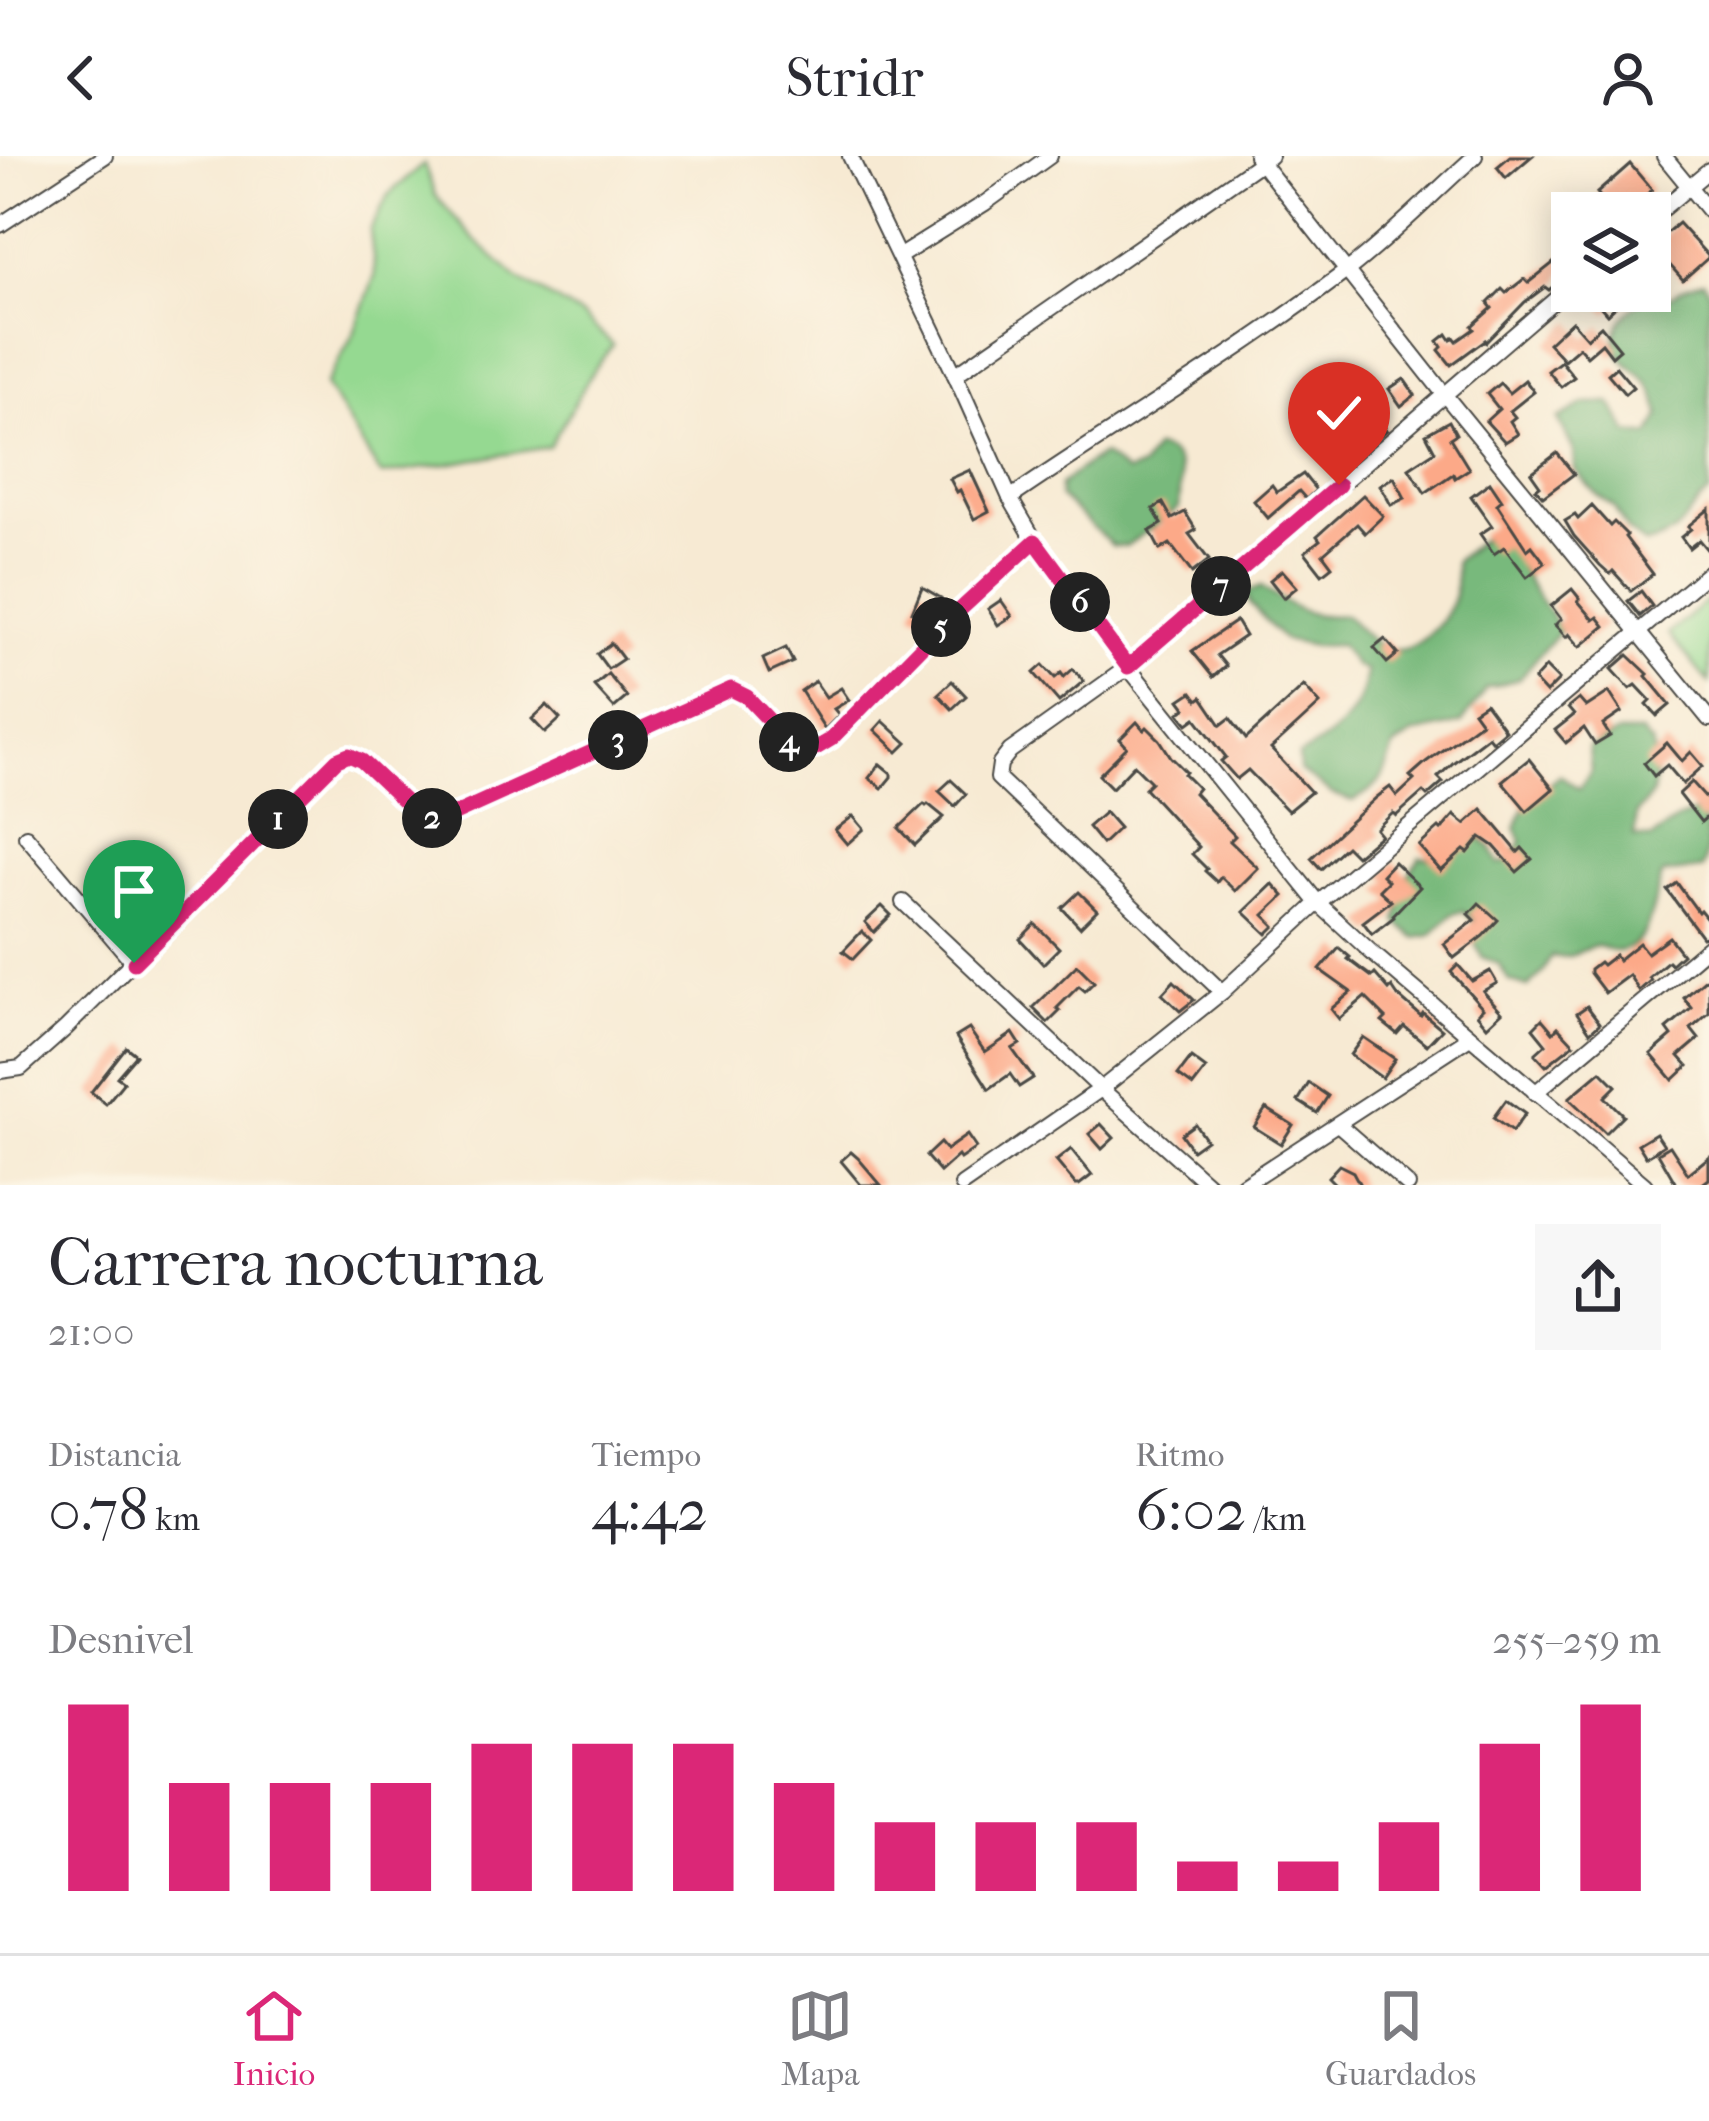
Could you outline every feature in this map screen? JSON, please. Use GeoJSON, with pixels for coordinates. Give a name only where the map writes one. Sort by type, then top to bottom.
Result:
{"type":"FeatureCollection","features":[{"type":"Feature","properties":{"kind":"street"},"geometry":{"type":"LineString","coordinates":[[0,225],[105,156]]}},
{"type":"Feature","properties":{"kind":"street"},"geometry":{"type":"LineString","coordinates":[[850,156],[1010,498],[1035,541],[1128,667],[1318,903],[1645,1185]]}},
{"type":"Feature","properties":{"kind":"street"},"geometry":{"type":"LineString","coordinates":[[900,256],[1051,156]]}},
{"type":"Feature","properties":{"kind":"street"},"geometry":{"type":"LineString","coordinates":[[1010,498],[1347,270],[1475,156]]}},
{"type":"Feature","properties":{"kind":"street"},"geometry":{"type":"LineString","coordinates":[[1664,156],[1709,211]]}},
{"type":"Feature","properties":{"kind":"street"},"geometry":{"type":"LineString","coordinates":[[955,375],[1262,158],[1444,394],[1709,719]]}},
{"type":"Feature","properties":{"kind":"street"},"geometry":{"type":"LineString","coordinates":[[1671,201],[1709,170]]}},
{"type":"Feature","properties":{"kind":"street"},"geometry":{"type":"LineString","coordinates":[[1222,992],[998,778],[1000,764],[1010,751],[1128,667],[1551,303]]}},
{"type":"Feature","properties":{"kind":"street"},"geometry":{"type":"LineString","coordinates":[[0,1071],[21,1068],[134,963],[337,760],[349,755],[362,761],[422,818],[446,818],[731,689],[747,697],[795,748],[816,748],[831,739],[938,630],[1035,541]]}},
{"type":"Feature","properties":{"kind":"street"},"geometry":{"type":"LineString","coordinates":[[962,1185],[1101,1089],[1222,992],[1318,903],[1709,572]]}},
{"type":"Feature","properties":{"kind":"street"},"geometry":{"type":"LineString","coordinates":[[26,836],[134,963]]}},
{"type":"Feature","properties":{"kind":"street"},"geometry":{"type":"LineString","coordinates":[[903,902],[1209,1185]]}},
{"type":"Feature","properties":{"kind":"street"},"geometry":{"type":"LineString","coordinates":[[1535,1093],[1709,946]]}},
{"type":"Feature","properties":{"kind":"street"},"geometry":{"type":"LineString","coordinates":[[1243,1185],[1470,1037]]}},
{"type":"Feature","properties":{"kind":"street"},"geometry":{"type":"LineString","coordinates":[[1338,1124],[1408,1185]]}},
{"type":"Feature","properties":{"kind":"green space"},"geometry":{"type":"Polygon","coordinates":[[[424,164],[435,195],[474,239],[517,278],[584,317],[613,345],[549,447],[381,475],[325,385],[353,336],[375,276],[370,230],[389,194],[424,164]]]}},
{"type":"Feature","properties":{"kind":"green space"},"geometry":{"type":"Polygon","coordinates":[[[1703,281],[1709,291],[1709,494],[1676,531],[1645,544],[1575,470],[1574,451],[1558,419],[1585,404],[1611,403],[1629,433],[1650,436],[1660,415],[1656,397],[1623,359],[1617,348],[1617,328],[1628,312],[1671,312],[1671,296],[1703,281]]]}},
{"type":"Feature","properties":{"kind":"green space"},"geometry":{"type":"Polygon","coordinates":[[[1155,448],[1176,462],[1179,508],[1126,546],[1113,546],[1060,497],[1060,485],[1097,458],[1103,455],[1126,473],[1141,468],[1155,448]]]}},
{"type":"Feature","properties":{"kind":"green space"},"geometry":{"type":"Polygon","coordinates":[[[1486,535],[1508,542],[1560,630],[1519,679],[1486,688],[1462,723],[1414,734],[1394,747],[1384,773],[1370,790],[1353,801],[1332,794],[1300,771],[1299,756],[1325,740],[1353,712],[1366,671],[1355,666],[1340,645],[1283,640],[1250,604],[1246,592],[1261,587],[1309,613],[1345,615],[1377,644],[1400,650],[1419,642],[1444,617],[1454,595],[1455,561],[1486,535]]]}},
{"type":"Feature","properties":{"kind":"green space"},"geometry":{"type":"Polygon","coordinates":[[[1709,599],[1709,683],[1668,634],[1709,599]]]}},
{"type":"Feature","properties":{"kind":"green space"},"geometry":{"type":"Polygon","coordinates":[[[1618,733],[1641,733],[1652,745],[1656,770],[1652,795],[1637,813],[1634,837],[1651,839],[1676,820],[1700,811],[1706,832],[1702,869],[1663,874],[1649,921],[1637,941],[1616,951],[1597,946],[1565,957],[1551,956],[1528,987],[1509,981],[1499,964],[1482,957],[1473,940],[1473,921],[1463,911],[1452,914],[1432,935],[1415,938],[1397,922],[1407,877],[1420,857],[1437,859],[1469,828],[1491,848],[1499,864],[1509,861],[1522,841],[1516,829],[1525,804],[1560,775],[1579,789],[1591,772],[1589,748],[1618,733]]]}},
{"type":"Feature","properties":{"kind":"building"},"geometry":{"type":"Polygon","coordinates":[[[1510,156],[1532,156],[1506,178],[1497,167],[1510,156]]]}},
{"type":"Feature","properties":{"kind":"building"},"geometry":{"type":"Polygon","coordinates":[[[1630,164],[1652,190],[1650,192],[1598,192],[1630,164]]]}},
{"type":"Feature","properties":{"kind":"building"},"geometry":{"type":"Polygon","coordinates":[[[1678,223],[1709,257],[1683,280],[1671,266],[1671,229],[1678,223]]]}},
{"type":"Feature","properties":{"kind":"building"},"geometry":{"type":"Polygon","coordinates":[[[1551,265],[1551,288],[1545,287],[1525,302],[1486,342],[1451,365],[1438,341],[1447,334],[1457,341],[1474,329],[1502,289],[1506,293],[1524,279],[1528,283],[1551,265]]]}},
{"type":"Feature","properties":{"kind":"building"},"geometry":{"type":"Polygon","coordinates":[[[1572,321],[1587,338],[1601,326],[1620,349],[1612,356],[1602,343],[1587,356],[1579,347],[1564,360],[1548,343],[1572,321]]]}},
{"type":"Feature","properties":{"kind":"building"},"geometry":{"type":"Polygon","coordinates":[[[1561,361],[1574,377],[1561,387],[1548,371],[1561,361]]]}},
{"type":"Feature","properties":{"kind":"building"},"geometry":{"type":"Polygon","coordinates":[[[1616,367],[1633,387],[1625,394],[1608,374],[1616,367]]]}},
{"type":"Feature","properties":{"kind":"building"},"geometry":{"type":"Polygon","coordinates":[[[1353,371],[1367,391],[1352,401],[1338,382],[1353,371]]]}},
{"type":"Feature","properties":{"kind":"building"},"geometry":{"type":"Polygon","coordinates":[[[1404,379],[1415,395],[1401,406],[1389,389],[1404,379]]]}},
{"type":"Feature","properties":{"kind":"building"},"geometry":{"type":"Polygon","coordinates":[[[1525,380],[1534,392],[1510,411],[1518,434],[1505,442],[1486,421],[1499,409],[1487,394],[1500,383],[1509,393],[1525,380]]]}},
{"type":"Feature","properties":{"kind":"building"},"geometry":{"type":"Polygon","coordinates":[[[1365,403],[1387,430],[1344,465],[1337,455],[1320,461],[1309,447],[1365,403]]]}},
{"type":"Feature","properties":{"kind":"building"},"geometry":{"type":"Polygon","coordinates":[[[1449,421],[1456,434],[1450,438],[1469,469],[1425,493],[1409,468],[1435,451],[1426,434],[1449,421]]]}},
{"type":"Feature","properties":{"kind":"building"},"geometry":{"type":"Polygon","coordinates":[[[1557,453],[1574,474],[1543,497],[1531,473],[1557,453]]]}},
{"type":"Feature","properties":{"kind":"building"},"geometry":{"type":"Polygon","coordinates":[[[970,470],[989,511],[974,519],[950,479],[970,470]]]}},
{"type":"Feature","properties":{"kind":"building"},"geometry":{"type":"Polygon","coordinates":[[[1303,474],[1316,490],[1306,499],[1299,491],[1268,518],[1254,501],[1272,485],[1277,492],[1303,474]]]}},
{"type":"Feature","properties":{"kind":"building"},"geometry":{"type":"Polygon","coordinates":[[[1394,477],[1405,498],[1391,505],[1380,485],[1394,477]]]}},
{"type":"Feature","properties":{"kind":"building"},"geometry":{"type":"Polygon","coordinates":[[[1490,482],[1502,500],[1497,504],[1527,550],[1532,546],[1545,563],[1527,577],[1504,547],[1494,554],[1480,534],[1492,526],[1471,496],[1490,482]]]}},
{"type":"Feature","properties":{"kind":"building"},"geometry":{"type":"Polygon","coordinates":[[[1363,495],[1383,516],[1365,533],[1357,524],[1323,554],[1332,566],[1322,574],[1305,552],[1363,495]]]}},
{"type":"Feature","properties":{"kind":"building"},"geometry":{"type":"Polygon","coordinates":[[[1163,503],[1172,519],[1185,512],[1196,530],[1189,534],[1209,560],[1192,573],[1170,544],[1160,550],[1150,531],[1162,524],[1153,509],[1163,503]]]}},
{"type":"Feature","properties":{"kind":"building"},"geometry":{"type":"Polygon","coordinates":[[[1592,506],[1610,526],[1614,522],[1627,535],[1653,574],[1631,591],[1613,571],[1610,574],[1600,565],[1565,521],[1575,515],[1578,519],[1592,506]]]}},
{"type":"Feature","properties":{"kind":"building"},"geometry":{"type":"Polygon","coordinates":[[[1709,509],[1709,552],[1699,540],[1689,548],[1681,537],[1709,509]]]}},
{"type":"Feature","properties":{"kind":"building"},"geometry":{"type":"Polygon","coordinates":[[[1282,570],[1297,587],[1284,598],[1270,580],[1282,570]]]}},
{"type":"Feature","properties":{"kind":"building"},"geometry":{"type":"Polygon","coordinates":[[[922,587],[941,598],[936,608],[929,605],[923,618],[912,612],[922,587]]]}},
{"type":"Feature","properties":{"kind":"building"},"geometry":{"type":"Polygon","coordinates":[[[1572,589],[1594,620],[1598,617],[1605,626],[1580,647],[1555,625],[1561,619],[1551,606],[1572,589]]]}},
{"type":"Feature","properties":{"kind":"building"},"geometry":{"type":"Polygon","coordinates":[[[1641,591],[1652,606],[1640,616],[1628,601],[1641,591]]]}},
{"type":"Feature","properties":{"kind":"building"},"geometry":{"type":"Polygon","coordinates":[[[1001,600],[1012,616],[998,625],[988,609],[1001,600]]]}},
{"type":"Feature","properties":{"kind":"building"},"geometry":{"type":"Polygon","coordinates":[[[1236,621],[1245,636],[1217,655],[1226,666],[1213,677],[1192,651],[1236,621]]]}},
{"type":"Feature","properties":{"kind":"building"},"geometry":{"type":"Polygon","coordinates":[[[1385,639],[1398,654],[1387,663],[1374,648],[1385,639]]]}},
{"type":"Feature","properties":{"kind":"building"},"geometry":{"type":"Polygon","coordinates":[[[611,643],[623,659],[608,669],[597,654],[611,643]]]}},
{"type":"Feature","properties":{"kind":"building"},"geometry":{"type":"Polygon","coordinates":[[[786,648],[793,662],[769,673],[763,659],[786,648]]]}},
{"type":"Feature","properties":{"kind":"building"},"geometry":{"type":"Polygon","coordinates":[[[1628,655],[1670,705],[1657,716],[1636,685],[1630,689],[1612,669],[1628,655]]]}},
{"type":"Feature","properties":{"kind":"building"},"geometry":{"type":"Polygon","coordinates":[[[1043,665],[1055,678],[1073,669],[1084,681],[1059,702],[1034,673],[1043,665]]]}},
{"type":"Feature","properties":{"kind":"building"},"geometry":{"type":"Polygon","coordinates":[[[1546,667],[1559,680],[1546,693],[1534,680],[1546,667]]]}},
{"type":"Feature","properties":{"kind":"building"},"geometry":{"type":"Polygon","coordinates":[[[608,674],[627,697],[614,708],[594,686],[608,674]]]}},
{"type":"Feature","properties":{"kind":"building"},"geometry":{"type":"Polygon","coordinates":[[[815,681],[826,697],[841,688],[849,700],[834,709],[839,715],[825,729],[801,691],[815,681]]]}},
{"type":"Feature","properties":{"kind":"building"},"geometry":{"type":"Polygon","coordinates":[[[952,681],[966,696],[952,709],[938,694],[952,681]]]}},
{"type":"Feature","properties":{"kind":"building"},"geometry":{"type":"Polygon","coordinates":[[[1304,686],[1320,704],[1271,749],[1311,792],[1288,811],[1248,770],[1237,779],[1196,718],[1188,724],[1179,713],[1186,708],[1180,700],[1192,692],[1198,700],[1202,697],[1221,725],[1230,718],[1246,739],[1304,686]]]}},
{"type":"Feature","properties":{"kind":"building"},"geometry":{"type":"Polygon","coordinates":[[[1609,692],[1622,712],[1603,725],[1610,736],[1595,745],[1584,728],[1566,743],[1555,730],[1574,715],[1568,708],[1579,699],[1586,707],[1609,692]]]}},
{"type":"Feature","properties":{"kind":"building"},"geometry":{"type":"Polygon","coordinates":[[[1485,703],[1505,730],[1492,741],[1488,736],[1454,762],[1438,777],[1443,782],[1427,796],[1423,792],[1396,816],[1393,813],[1376,829],[1381,835],[1356,856],[1346,846],[1321,869],[1311,858],[1377,797],[1390,787],[1397,796],[1414,780],[1410,776],[1481,722],[1473,711],[1485,703]]]}},
{"type":"Feature","properties":{"kind":"building"},"geometry":{"type":"Polygon","coordinates":[[[547,705],[560,719],[545,733],[532,719],[547,705]]]}},
{"type":"Feature","properties":{"kind":"building"},"geometry":{"type":"Polygon","coordinates":[[[883,721],[907,743],[898,752],[875,730],[883,721]]]}},
{"type":"Feature","properties":{"kind":"building"},"geometry":{"type":"Polygon","coordinates":[[[1137,722],[1160,740],[1198,788],[1194,793],[1235,836],[1230,841],[1258,868],[1235,891],[1221,877],[1217,882],[1205,871],[1192,854],[1199,847],[1145,788],[1151,782],[1134,765],[1112,788],[1099,775],[1127,747],[1120,739],[1137,722]]]}},
{"type":"Feature","properties":{"kind":"building"},"geometry":{"type":"Polygon","coordinates":[[[1667,743],[1682,761],[1691,752],[1703,766],[1683,784],[1667,765],[1654,776],[1644,763],[1667,743]]]}},
{"type":"Feature","properties":{"kind":"building"},"geometry":{"type":"Polygon","coordinates":[[[1529,759],[1553,789],[1527,811],[1502,781],[1529,759]]]}},
{"type":"Feature","properties":{"kind":"building"},"geometry":{"type":"Polygon","coordinates":[[[880,764],[891,773],[882,788],[869,778],[880,764]]]}},
{"type":"Feature","properties":{"kind":"building"},"geometry":{"type":"Polygon","coordinates":[[[951,780],[966,794],[955,806],[939,791],[951,780]]]}},
{"type":"Feature","properties":{"kind":"building"},"geometry":{"type":"Polygon","coordinates":[[[1692,782],[1709,801],[1709,815],[1701,822],[1679,794],[1692,782]]]}},
{"type":"Feature","properties":{"kind":"building"},"geometry":{"type":"Polygon","coordinates":[[[924,804],[944,817],[915,845],[899,828],[924,804]]]}},
{"type":"Feature","properties":{"kind":"building"},"geometry":{"type":"Polygon","coordinates":[[[1482,809],[1518,852],[1522,848],[1532,859],[1517,872],[1481,837],[1468,853],[1464,850],[1441,871],[1419,846],[1454,815],[1465,824],[1482,809]]]}},
{"type":"Feature","properties":{"kind":"building"},"geometry":{"type":"Polygon","coordinates":[[[1105,812],[1119,828],[1102,844],[1088,827],[1105,812]]]}},
{"type":"Feature","properties":{"kind":"building"},"geometry":{"type":"Polygon","coordinates":[[[853,816],[864,829],[847,844],[835,830],[853,816]]]}},
{"type":"Feature","properties":{"kind":"building"},"geometry":{"type":"Polygon","coordinates":[[[1394,862],[1420,887],[1372,934],[1363,922],[1391,901],[1379,890],[1388,881],[1382,875],[1394,862]]]}},
{"type":"Feature","properties":{"kind":"building"},"geometry":{"type":"Polygon","coordinates":[[[1677,883],[1709,921],[1709,935],[1702,937],[1667,890],[1677,883]]]}},
{"type":"Feature","properties":{"kind":"building"},"geometry":{"type":"Polygon","coordinates":[[[1273,884],[1284,896],[1264,915],[1275,926],[1267,934],[1244,912],[1273,884]]]}},
{"type":"Feature","properties":{"kind":"building"},"geometry":{"type":"Polygon","coordinates":[[[1079,892],[1097,910],[1080,927],[1062,908],[1079,892]]]}},
{"type":"Feature","properties":{"kind":"building"},"geometry":{"type":"Polygon","coordinates":[[[1479,903],[1498,920],[1454,958],[1444,944],[1475,920],[1469,914],[1479,903]]]}},
{"type":"Feature","properties":{"kind":"building"},"geometry":{"type":"Polygon","coordinates":[[[882,906],[891,915],[874,932],[865,922],[882,906]]]}},
{"type":"Feature","properties":{"kind":"building"},"geometry":{"type":"Polygon","coordinates":[[[1035,924],[1059,948],[1043,964],[1020,939],[1035,924]]]}},
{"type":"Feature","properties":{"kind":"building"},"geometry":{"type":"Polygon","coordinates":[[[862,931],[871,940],[853,959],[843,951],[862,931]]]}},
{"type":"Feature","properties":{"kind":"building"},"geometry":{"type":"Polygon","coordinates":[[[1669,937],[1682,954],[1649,977],[1639,991],[1629,975],[1605,993],[1590,973],[1599,962],[1602,965],[1615,955],[1618,960],[1639,943],[1647,953],[1669,937]]]}},
{"type":"Feature","properties":{"kind":"building"},"geometry":{"type":"Polygon","coordinates":[[[1339,948],[1442,1029],[1427,1045],[1404,1026],[1397,1034],[1365,997],[1339,1019],[1331,1009],[1351,992],[1320,970],[1339,948]]]}},
{"type":"Feature","properties":{"kind":"building"},"geometry":{"type":"Polygon","coordinates":[[[1077,965],[1094,982],[1085,991],[1079,986],[1048,1023],[1033,1008],[1077,965]]]}},
{"type":"Feature","properties":{"kind":"building"},"geometry":{"type":"Polygon","coordinates":[[[1458,965],[1472,981],[1490,971],[1497,983],[1483,991],[1502,1012],[1487,1026],[1477,1014],[1483,1008],[1451,972],[1458,965]]]}},
{"type":"Feature","properties":{"kind":"building"},"geometry":{"type":"Polygon","coordinates":[[[1709,976],[1709,1013],[1691,1029],[1699,1039],[1679,1056],[1688,1066],[1673,1080],[1651,1054],[1672,1036],[1667,1029],[1692,1008],[1684,998],[1709,976]]]}},
{"type":"Feature","properties":{"kind":"building"},"geometry":{"type":"Polygon","coordinates":[[[1174,981],[1194,1000],[1180,1011],[1162,994],[1174,981]]]}},
{"type":"Feature","properties":{"kind":"building"},"geometry":{"type":"Polygon","coordinates":[[[1587,1006],[1600,1023],[1590,1032],[1577,1013],[1587,1006]]]}},
{"type":"Feature","properties":{"kind":"building"},"geometry":{"type":"Polygon","coordinates":[[[1542,1019],[1574,1044],[1546,1066],[1535,1054],[1546,1044],[1533,1028],[1542,1019]]]}},
{"type":"Feature","properties":{"kind":"building"},"geometry":{"type":"Polygon","coordinates":[[[969,1029],[985,1052],[1013,1033],[1020,1044],[1012,1049],[1033,1078],[1019,1087],[1010,1074],[989,1089],[956,1037],[969,1029]]]}},
{"type":"Feature","properties":{"kind":"building"},"geometry":{"type":"Polygon","coordinates":[[[1363,1037],[1395,1059],[1382,1078],[1350,1055],[1363,1037]]]}},
{"type":"Feature","properties":{"kind":"building"},"geometry":{"type":"Polygon","coordinates":[[[126,1047],[136,1055],[117,1077],[124,1082],[106,1104],[91,1092],[126,1047]]]}},
{"type":"Feature","properties":{"kind":"building"},"geometry":{"type":"Polygon","coordinates":[[[1191,1058],[1206,1069],[1193,1086],[1178,1075],[1191,1058]]]}},
{"type":"Feature","properties":{"kind":"building"},"geometry":{"type":"Polygon","coordinates":[[[1601,1071],[1616,1086],[1605,1097],[1623,1115],[1605,1133],[1569,1098],[1601,1071]]]}},
{"type":"Feature","properties":{"kind":"building"},"geometry":{"type":"Polygon","coordinates":[[[1309,1083],[1328,1096],[1317,1113],[1298,1101],[1309,1083]]]}},
{"type":"Feature","properties":{"kind":"building"},"geometry":{"type":"Polygon","coordinates":[[[1506,1100],[1525,1114],[1512,1132],[1493,1118],[1506,1100]]]}},
{"type":"Feature","properties":{"kind":"building"},"geometry":{"type":"Polygon","coordinates":[[[1266,1108],[1293,1125],[1281,1144],[1254,1127],[1266,1108]]]}},
{"type":"Feature","properties":{"kind":"building"},"geometry":{"type":"Polygon","coordinates":[[[1101,1124],[1114,1138],[1102,1149],[1089,1134],[1101,1124]]]}},
{"type":"Feature","properties":{"kind":"building"},"geometry":{"type":"Polygon","coordinates":[[[1195,1124],[1206,1140],[1192,1150],[1181,1134],[1195,1124]]]}},
{"type":"Feature","properties":{"kind":"building"},"geometry":{"type":"Polygon","coordinates":[[[1656,1133],[1664,1145],[1646,1157],[1638,1144],[1656,1133]]]}},
{"type":"Feature","properties":{"kind":"building"},"geometry":{"type":"Polygon","coordinates":[[[967,1135],[976,1148],[940,1172],[926,1156],[940,1143],[946,1150],[967,1135]]]}},
{"type":"Feature","properties":{"kind":"building"},"geometry":{"type":"Polygon","coordinates":[[[1670,1146],[1688,1174],[1709,1157],[1709,1179],[1701,1185],[1675,1185],[1658,1153],[1670,1146]]]}},
{"type":"Feature","properties":{"kind":"building"},"geometry":{"type":"Polygon","coordinates":[[[1071,1149],[1092,1175],[1079,1185],[1056,1161],[1071,1149]]]}},
{"type":"Feature","properties":{"kind":"building"},"geometry":{"type":"Polygon","coordinates":[[[851,1152],[881,1185],[861,1185],[841,1161],[851,1152]]]}},
{"type":"Feature","properties":{"kind":"building"},"geometry":{"type":"Polygon","coordinates":[[[1339,1165],[1353,1172],[1360,1185],[1336,1185],[1328,1177],[1339,1165]]]}},
{"type":"Feature","properties":{"kind":"route"},"geometry":{"type":"LineString","coordinates":[[134,963],[337,760],[349,755],[362,761],[422,818],[446,818],[731,689],[747,697],[795,748],[816,748],[831,739],[938,630],[1035,541],[1128,667],[1339,485]]}}]}
